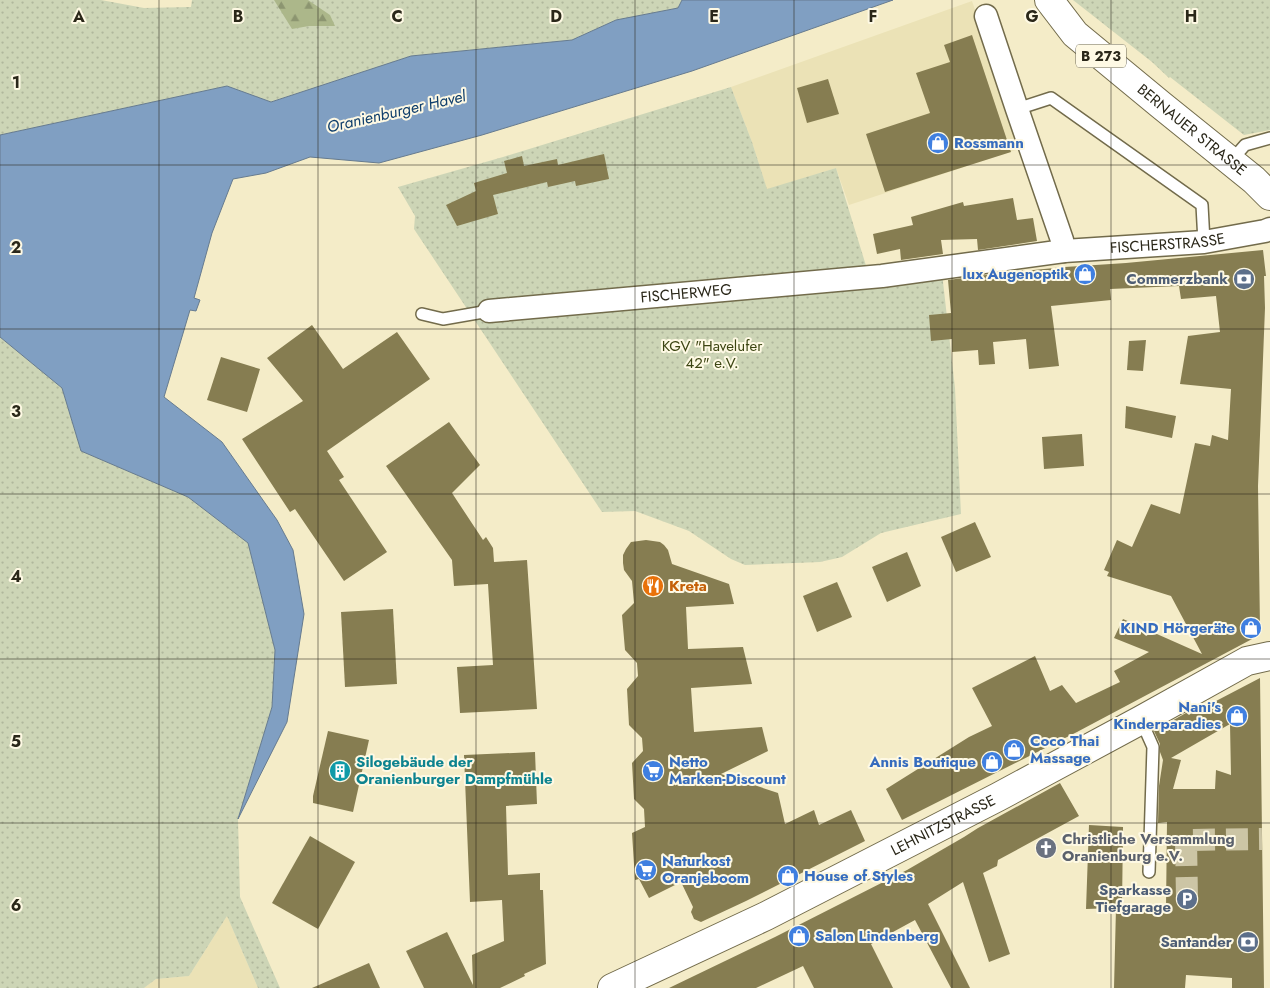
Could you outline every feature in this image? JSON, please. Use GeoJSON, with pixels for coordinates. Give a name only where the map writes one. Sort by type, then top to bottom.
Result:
{"type":"FeatureCollection","features":[{"type":"Feature","properties":{"kind":"main road","name":"BERNAUER STRASSE"},"geometry":{"type":"LineString","coordinates":[[1049,0],[1075,34],[1254,180],[1270,196]]}},
{"type":"Feature","properties":{"kind":"main road","name":"LEHNITZSTRASSE"},"geometry":{"type":"LineString","coordinates":[[612,988],[766,916],[998,797],[1248,660],[1270,656]]}},
{"type":"Feature","properties":{"kind":"street"},"geometry":{"type":"LineString","coordinates":[[986,16],[1062,240],[1064,251]]}},
{"type":"Feature","properties":{"kind":"street","name":"FISCHERSTRASSE"},"geometry":{"type":"LineString","coordinates":[[882,276],[1064,251],[1204,242],[1270,229]]}},
{"type":"Feature","properties":{"kind":"street","name":"FISCHERWEG"},"geometry":{"type":"LineString","coordinates":[[490,311],[882,276]]}},
{"type":"Feature","properties":{"kind":"lane"},"geometry":{"type":"LineString","coordinates":[[1017,109],[1051,98],[1195,200],[1202,205],[1204,242]]}},
{"type":"Feature","properties":{"kind":"lane"},"geometry":{"type":"LineString","coordinates":[[1231,161],[1244,145],[1270,138]]}},
{"type":"Feature","properties":{"kind":"lane"},"geometry":{"type":"LineString","coordinates":[[422,314],[443,320],[490,311]]}},
{"type":"Feature","properties":{"kind":"lane"},"geometry":{"type":"LineString","coordinates":[[1141,720],[1153,747],[1149,872]]}},
{"type":"Feature","properties":{"kind":"shaded area"},"geometry":{"type":"Polygon","coordinates":[[[972,1],[1022,148],[849,205],[836,168],[767,190],[752,142],[731,87],[972,1]]]}},
{"type":"Feature","properties":{"kind":"shaded area"},"geometry":{"type":"Polygon","coordinates":[[[227,916],[258,988],[144,988],[156,979],[189,976],[227,916]]]}},
{"type":"Feature","properties":{"kind":"green space"},"geometry":{"type":"Polygon","coordinates":[[[0,0],[101,0],[144,8],[191,7],[192,0],[682,0],[678,8],[616,20],[572,40],[411,56],[270,102],[227,86],[0,135],[0,0]]]}},
{"type":"Feature","properties":{"kind":"green space"},"geometry":{"type":"Polygon","coordinates":[[[274,0],[308,0],[330,15],[335,26],[309,26],[292,29],[274,0]]]}},
{"type":"Feature","properties":{"kind":"green space"},"geometry":{"type":"Polygon","coordinates":[[[1073,0],[1270,0],[1270,130],[1244,135],[1169,78],[1152,62],[1073,0]]]}},
{"type":"Feature","properties":{"kind":"green space","name":"KGV \"Havelufer 42\" e.V."},"geometry":{"type":"Polygon","coordinates":[[[731,87],[767,189],[836,168],[871,282],[942,273],[955,388],[961,514],[881,533],[842,557],[820,562],[745,565],[731,559],[689,531],[635,511],[602,512],[414,229],[415,216],[398,187],[731,87]]]}},
{"type":"Feature","properties":{"kind":"green space"},"geometry":{"type":"Polygon","coordinates":[[[0,337],[62,388],[81,451],[188,497],[248,543],[275,650],[272,707],[238,819],[240,897],[280,988],[258,988],[227,916],[189,976],[156,979],[144,988],[0,988],[0,337]]]}},
{"type":"Feature","properties":{"kind":"water","name":"Oranienburger Havel"},"geometry":{"type":"Polygon","coordinates":[[[682,0],[893,0],[692,71],[482,135],[379,163],[310,157],[266,173],[233,179],[212,233],[194,298],[200,300],[196,311],[190,310],[164,397],[222,442],[277,520],[293,550],[304,614],[287,722],[238,819],[272,707],[275,650],[248,543],[188,497],[81,451],[62,388],[0,337],[0,135],[227,86],[271,102],[411,56],[572,40],[616,20],[678,8],[682,0]]]}},
{"type":"Feature","properties":{"kind":"building","name":"Rossmann"},"geometry":{"type":"Polygon","coordinates":[[[972,35],[1011,152],[885,192],[866,134],[930,113],[916,73],[950,62],[944,45],[972,35]]]}},
{"type":"Feature","properties":{"kind":"building"},"geometry":{"type":"Polygon","coordinates":[[[828,79],[839,114],[807,123],[797,88],[828,79]]]}},
{"type":"Feature","properties":{"kind":"building"},"geometry":{"type":"Polygon","coordinates":[[[604,154],[609,179],[576,186],[575,181],[548,187],[547,182],[493,195],[498,214],[457,226],[446,205],[476,191],[474,183],[507,173],[504,161],[522,156],[524,166],[557,159],[558,165],[604,154]]]}},
{"type":"Feature","properties":{"kind":"building"},"geometry":{"type":"Polygon","coordinates":[[[1013,198],[1017,220],[1033,218],[1037,241],[978,250],[977,239],[941,240],[943,254],[901,260],[900,249],[877,254],[873,234],[913,225],[911,217],[963,202],[964,206],[1013,198]]]}},
{"type":"Feature","properties":{"kind":"building"},"geometry":{"type":"Polygon","coordinates":[[[1263,250],[1266,276],[1264,276],[1265,308],[1258,486],[1260,628],[1254,638],[1077,732],[902,820],[886,789],[969,737],[992,726],[972,688],[1035,656],[1050,691],[1062,685],[1076,703],[1120,682],[1114,671],[1149,652],[1114,638],[1123,619],[1202,654],[1171,596],[1107,576],[1109,572],[1104,570],[1117,540],[1132,547],[1151,504],[1180,514],[1195,443],[1210,446],[1212,435],[1228,440],[1231,389],[1180,384],[1188,336],[1220,332],[1216,296],[1181,299],[1179,286],[1110,289],[1111,300],[1051,306],[1059,366],[1029,369],[1026,339],[993,342],[995,364],[979,365],[978,350],[952,352],[952,339],[931,341],[929,315],[951,313],[948,280],[1023,270],[1126,263],[1263,250]]]}},
{"type":"Feature","properties":{"kind":"building"},"geometry":{"type":"Polygon","coordinates":[[[312,325],[343,369],[397,332],[430,379],[327,451],[344,477],[339,480],[387,552],[344,581],[295,509],[290,512],[242,439],[303,401],[267,358],[312,325]]]}},
{"type":"Feature","properties":{"kind":"building"},"geometry":{"type":"Polygon","coordinates":[[[1146,340],[1143,371],[1127,370],[1129,341],[1146,340]]]}},
{"type":"Feature","properties":{"kind":"building"},"geometry":{"type":"Polygon","coordinates":[[[221,357],[260,369],[247,412],[207,400],[221,357]]]}},
{"type":"Feature","properties":{"kind":"building"},"geometry":{"type":"Polygon","coordinates":[[[1126,406],[1176,416],[1172,438],[1125,428],[1126,406]]]}},
{"type":"Feature","properties":{"kind":"building"},"geometry":{"type":"Polygon","coordinates":[[[449,422],[480,465],[452,493],[483,540],[486,537],[493,548],[494,562],[527,560],[537,709],[460,713],[457,667],[493,665],[488,584],[454,586],[452,560],[386,466],[449,422]]]}},
{"type":"Feature","properties":{"kind":"building"},"geometry":{"type":"Polygon","coordinates":[[[1082,434],[1084,466],[1044,469],[1042,437],[1082,434]]]}},
{"type":"Feature","properties":{"kind":"building"},"geometry":{"type":"Polygon","coordinates":[[[975,522],[991,557],[956,572],[941,537],[975,522]]]}},
{"type":"Feature","properties":{"kind":"building"},"geometry":{"type":"Polygon","coordinates":[[[646,540],[660,542],[664,545],[668,550],[672,564],[729,584],[734,604],[686,607],[688,649],[743,647],[752,684],[691,688],[694,732],[762,727],[768,751],[721,774],[778,793],[785,824],[814,810],[819,825],[851,810],[865,841],[701,922],[694,919],[691,912],[693,907],[681,882],[649,898],[639,879],[635,880],[632,833],[645,827],[644,809],[634,799],[632,763],[643,751],[642,738],[629,725],[627,689],[638,676],[637,663],[625,650],[622,615],[634,603],[632,581],[624,570],[623,555],[631,542],[646,540]]]}},
{"type":"Feature","properties":{"kind":"building"},"geometry":{"type":"Polygon","coordinates":[[[907,552],[921,586],[887,602],[872,567],[907,552]]]}},
{"type":"Feature","properties":{"kind":"building"},"geometry":{"type":"Polygon","coordinates":[[[837,582],[852,617],[817,632],[803,596],[837,582]]]}},
{"type":"Feature","properties":{"kind":"building"},"geometry":{"type":"Polygon","coordinates":[[[393,609],[397,684],[345,687],[341,612],[393,609]]]}},
{"type":"Feature","properties":{"kind":"building"},"geometry":{"type":"Polygon","coordinates":[[[1260,678],[1264,988],[1232,988],[1232,978],[1186,975],[1185,988],[1114,988],[1116,908],[1086,909],[1089,825],[1123,827],[1122,908],[1166,908],[1167,822],[1158,823],[1159,786],[1163,760],[1160,744],[1154,731],[1193,709],[1195,712],[1260,678]],[[1230,724],[1171,758],[1181,760],[1173,789],[1215,789],[1216,770],[1231,775],[1230,724]]]}},
{"type":"Feature","properties":{"kind":"building","name":"Silogebäude der Oranienburger Dampfmühle"},"geometry":{"type":"Polygon","coordinates":[[[328,731],[369,740],[353,812],[313,803],[328,731]]]}},
{"type":"Feature","properties":{"kind":"building"},"geometry":{"type":"Polygon","coordinates":[[[535,752],[537,804],[506,806],[508,875],[540,873],[540,890],[543,890],[546,964],[500,988],[424,988],[406,951],[447,932],[473,985],[472,955],[504,941],[502,900],[470,902],[464,755],[535,752]]]}},
{"type":"Feature","properties":{"kind":"building"},"geometry":{"type":"Polygon","coordinates":[[[1060,783],[1079,816],[998,860],[997,866],[983,873],[1010,954],[989,962],[963,882],[928,904],[970,988],[951,988],[915,920],[871,944],[893,988],[814,988],[803,966],[756,988],[669,988],[907,870],[1060,783]]]}},
{"type":"Feature","properties":{"kind":"building"},"geometry":{"type":"Polygon","coordinates":[[[310,836],[355,862],[318,929],[272,903],[310,836]]]}},
{"type":"Feature","properties":{"kind":"building"},"geometry":{"type":"Polygon","coordinates":[[[369,963],[380,988],[312,988],[369,963]]]}},
{"type":"Feature","properties":{"kind":"tunnel"},"geometry":{"type":"LineString","coordinates":[[1187,899],[1186,840],[1262,839]]}},
{"type":"Feature","properties":{"kind":"place","name":"Rossmann"},"geometry":{"type":"Point","coordinates":[938,143]}},
{"type":"Feature","properties":{"kind":"place","name":"lux Augenoptik"},"geometry":{"type":"Point","coordinates":[1085,274]}},
{"type":"Feature","properties":{"kind":"place","name":"Commerzbank"},"geometry":{"type":"Point","coordinates":[1244,279]}},
{"type":"Feature","properties":{"kind":"place","name":"Kreta"},"geometry":{"type":"Point","coordinates":[653,586]}},
{"type":"Feature","properties":{"kind":"place","name":"KIND Hörgeräte"},"geometry":{"type":"Point","coordinates":[1251,628]}},
{"type":"Feature","properties":{"kind":"place","name":"Nani's Kinderparadies"},"geometry":{"type":"Point","coordinates":[1237,716]}},
{"type":"Feature","properties":{"kind":"place","name":"Coco Thai Massage"},"geometry":{"type":"Point","coordinates":[1014,750]}},
{"type":"Feature","properties":{"kind":"place","name":"Annis Boutique"},"geometry":{"type":"Point","coordinates":[992,762]}},
{"type":"Feature","properties":{"kind":"place","name":"Silogebäude der Oranienburger Dampfmühle"},"geometry":{"type":"Point","coordinates":[340,771]}},
{"type":"Feature","properties":{"kind":"place","name":"Netto Marken-Discount"},"geometry":{"type":"Point","coordinates":[653,771]}},
{"type":"Feature","properties":{"kind":"place","name":"Christliche Versammlung Oranienburg e.V."},"geometry":{"type":"Point","coordinates":[1046,848]}},
{"type":"Feature","properties":{"kind":"place","name":"Naturkost Oranjeboom"},"geometry":{"type":"Point","coordinates":[646,870]}},
{"type":"Feature","properties":{"kind":"place","name":"House of Styles"},"geometry":{"type":"Point","coordinates":[788,876]}},
{"type":"Feature","properties":{"kind":"place","name":"Sparkasse Tiefgarage"},"geometry":{"type":"Point","coordinates":[1187,899]}},
{"type":"Feature","properties":{"kind":"place","name":"Salon Lindenberg"},"geometry":{"type":"Point","coordinates":[799,936]}},
{"type":"Feature","properties":{"kind":"place","name":"Santander"},"geometry":{"type":"Point","coordinates":[1248,942]}}]}
